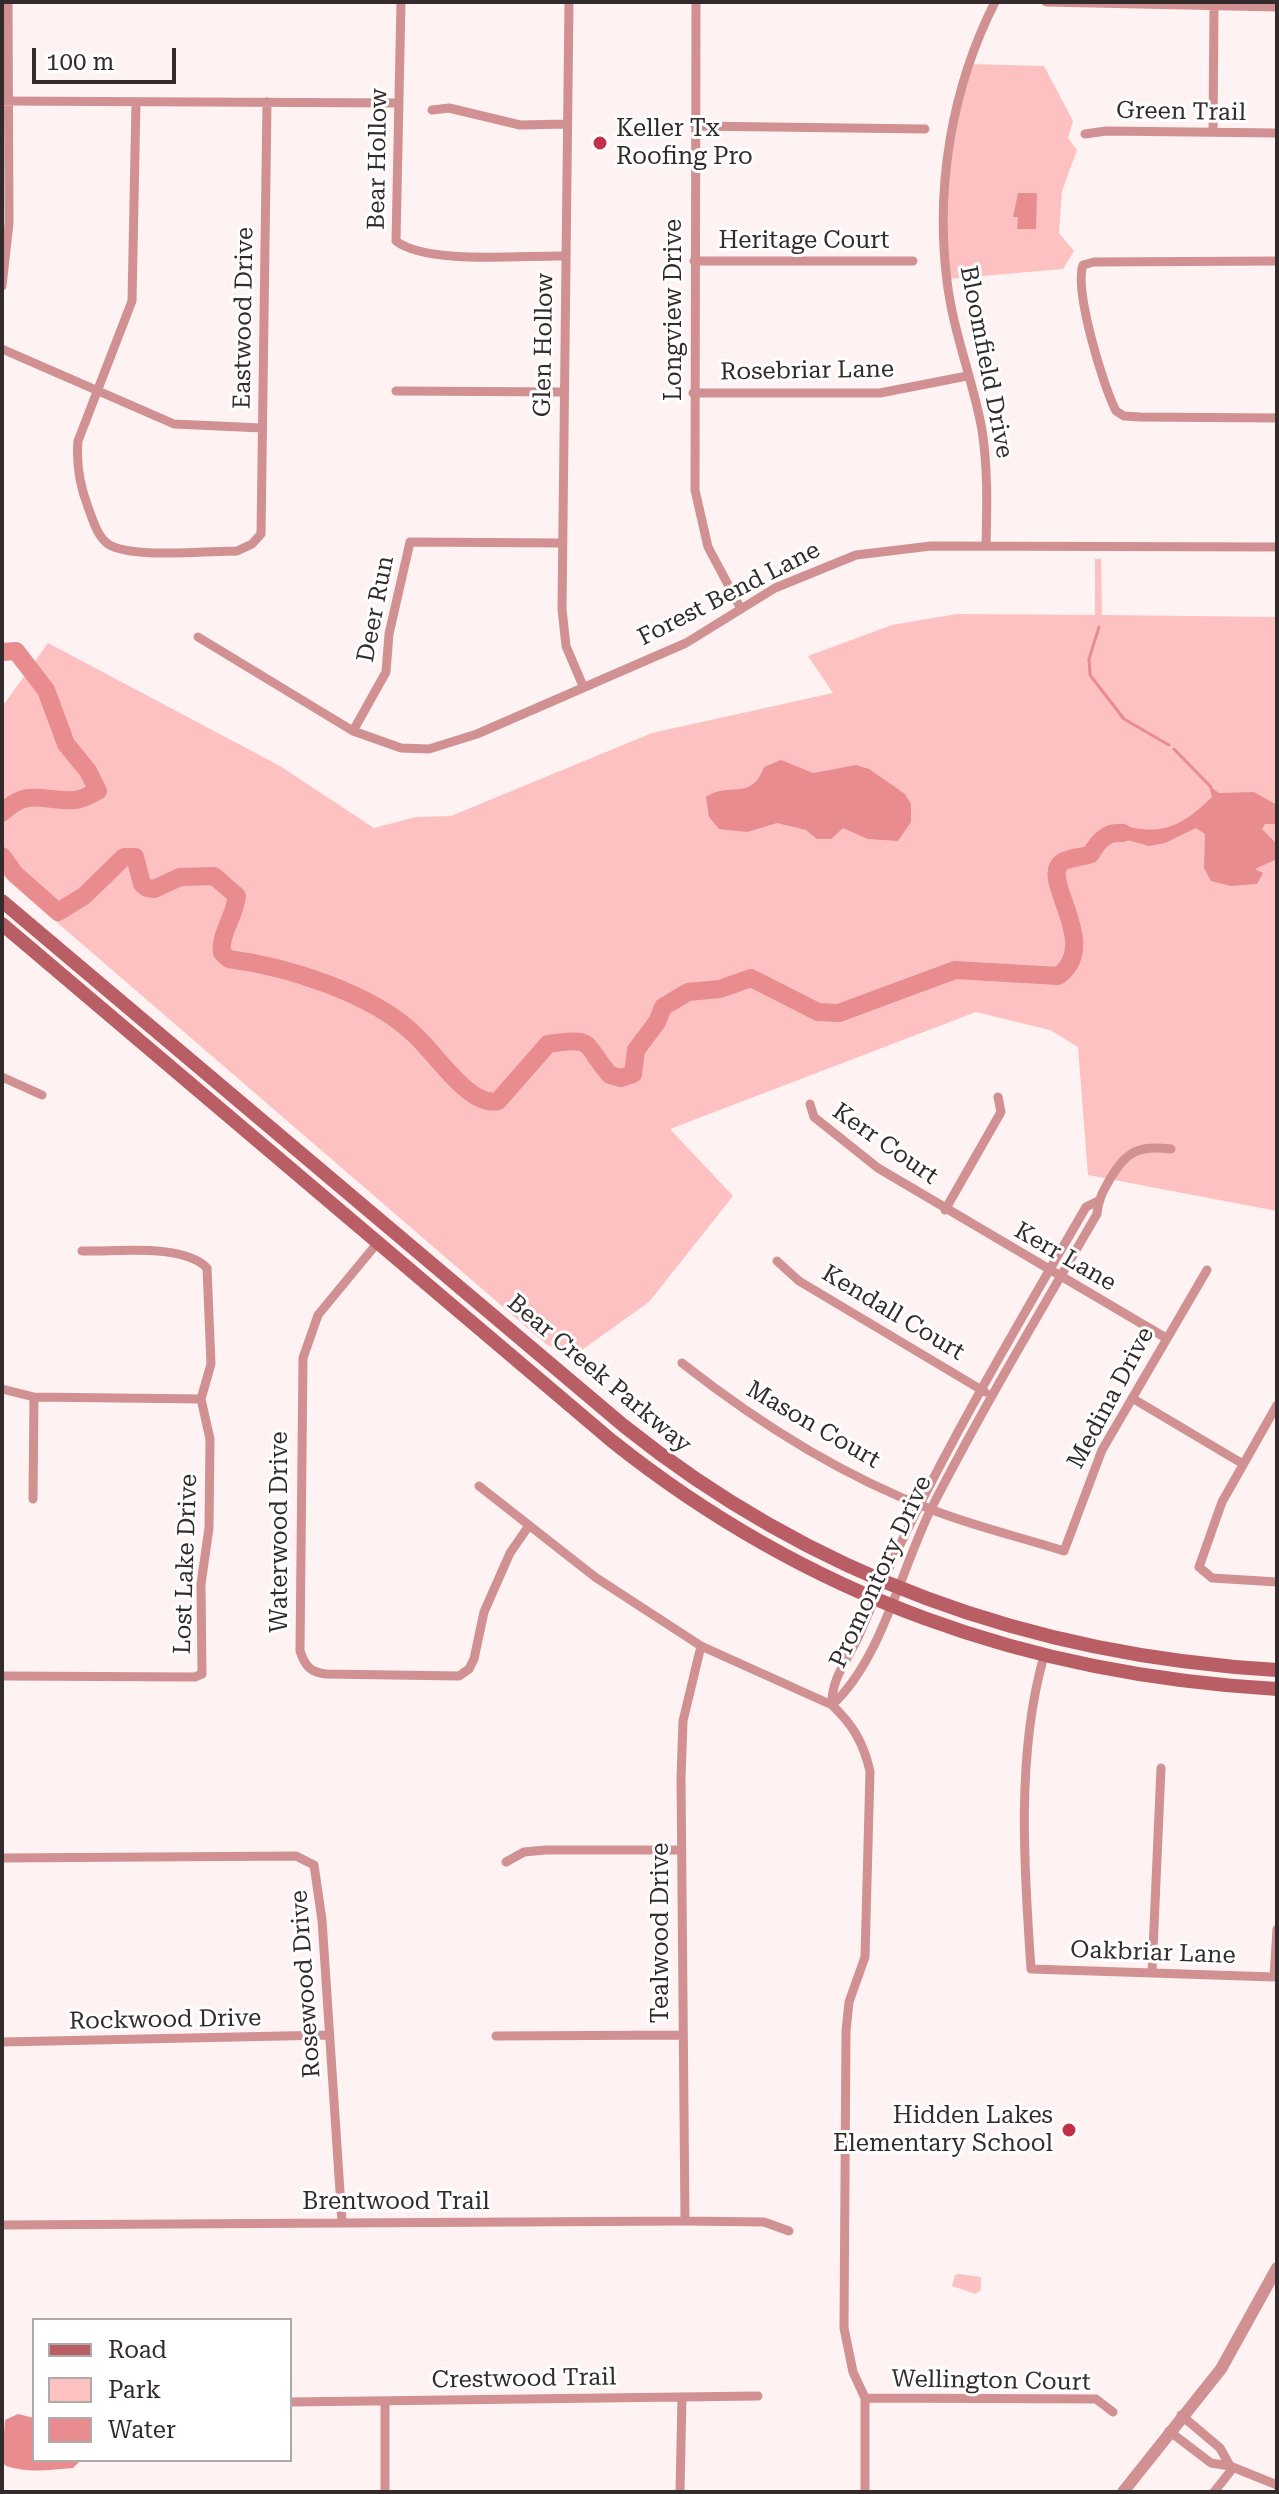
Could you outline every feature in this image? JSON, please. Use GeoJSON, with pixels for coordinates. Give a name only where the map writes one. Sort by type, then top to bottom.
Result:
{"type":"FeatureCollection","features":[{"type":"Feature","properties":{"kind":"main road","name":"Bear Creek Parkway"},"geometry":{"type":"LineString","coordinates":[[2,901],[660,1455],[758,1518],[882,1581],[1007,1628],[1089,1648],[1185,1663],[1277,1670]]}},
{"type":"Feature","properties":{"kind":"main road","name":"Bear Creek Parkway"},"geometry":{"type":"LineString","coordinates":[[2,924],[612,1441],[679,1491],[748,1535],[875,1598],[962,1633],[1044,1656],[1183,1682],[1277,1689]]}},
{"type":"Feature","properties":{"kind":"street"},"geometry":{"type":"LineString","coordinates":[[2,286],[9,223],[4,101],[8,2]]}},
{"type":"Feature","properties":{"kind":"street","name":"Bear Hollow"},"geometry":{"type":"LineString","coordinates":[[401,2],[396,241],[405,248],[446,254],[565,256]]}},
{"type":"Feature","properties":{"kind":"street","name":"Glen Hollow"},"geometry":{"type":"LineString","coordinates":[[569,2],[561,543],[564,633],[583,686]]}},
{"type":"Feature","properties":{"kind":"street","name":"Longview Drive"},"geometry":{"type":"LineString","coordinates":[[696,2],[695,490],[698,514],[708,547],[741,609]]}},
{"type":"Feature","properties":{"kind":"street","name":"Bloomfield Drive"},"geometry":{"type":"LineString","coordinates":[[986,546],[987,470],[981,426],[946,279],[947,176],[964,77],[995,2]]}},
{"type":"Feature","properties":{"kind":"street"},"geometry":{"type":"LineString","coordinates":[[1046,2],[1277,7]]}},
{"type":"Feature","properties":{"kind":"street"},"geometry":{"type":"LineString","coordinates":[[1213,131],[1214,7]]}},
{"type":"Feature","properties":{"kind":"street"},"geometry":{"type":"LineString","coordinates":[[4,101],[398,103]]}},
{"type":"Feature","properties":{"kind":"street"},"geometry":{"type":"LineString","coordinates":[[96,393],[132,301],[136,102]]}},
{"type":"Feature","properties":{"kind":"street","name":"Eastwood Drive"},"geometry":{"type":"LineString","coordinates":[[96,393],[78,441],[77,464],[100,536],[114,547],[126,551],[237,551],[252,544],[261,534],[267,102]]}},
{"type":"Feature","properties":{"kind":"street"},"geometry":{"type":"LineString","coordinates":[[432,110],[449,108],[520,125],[567,124]]}},
{"type":"Feature","properties":{"kind":"street"},"geometry":{"type":"LineString","coordinates":[[695,126],[925,129]]}},
{"type":"Feature","properties":{"kind":"street","name":"Green Trail"},"geometry":{"type":"LineString","coordinates":[[1085,134],[1106,131],[1277,133]]}},
{"type":"Feature","properties":{"kind":"street","name":"Heritage Court"},"geometry":{"type":"LineString","coordinates":[[694,261],[913,261]]}},
{"type":"Feature","properties":{"kind":"street"},"geometry":{"type":"LineString","coordinates":[[1277,261],[1094,262],[1083,265],[1080,274],[1099,356],[1116,411],[1124,416],[1140,417],[1277,418]]}},
{"type":"Feature","properties":{"kind":"street"},"geometry":{"type":"LineString","coordinates":[[2,349],[96,393],[174,424],[262,428]]}},
{"type":"Feature","properties":{"kind":"street","name":"Rosebriar Lane"},"geometry":{"type":"LineString","coordinates":[[693,393],[880,393],[967,376]]}},
{"type":"Feature","properties":{"kind":"street"},"geometry":{"type":"LineString","coordinates":[[396,391],[563,392]]}},
{"type":"Feature","properties":{"kind":"street","name":"Deer Run"},"geometry":{"type":"LineString","coordinates":[[353,731],[386,672],[389,634],[410,542],[561,543]]}},
{"type":"Feature","properties":{"kind":"street","name":"Forest Bend Lane"},"geometry":{"type":"LineString","coordinates":[[198,637],[353,731],[401,748],[429,749],[477,734],[686,643],[795,578],[856,555],[903,548],[986,546],[1277,547]]}},
{"type":"Feature","properties":{"kind":"street"},"geometry":{"type":"LineString","coordinates":[[2,1077],[42,1095]]}},
{"type":"Feature","properties":{"kind":"street"},"geometry":{"type":"LineString","coordinates":[[945,1210],[1001,1112],[998,1097]]}},
{"type":"Feature","properties":{"kind":"street","name":"Kerr Court"},"geometry":{"type":"LineString","coordinates":[[810,1104],[814,1117],[878,1168],[945,1210]]}},
{"type":"Feature","properties":{"kind":"street","name":"Promontory Drive"},"geometry":{"type":"LineString","coordinates":[[832,1705],[845,1693],[871,1646],[931,1509],[991,1396],[1097,1214],[1098,1201],[1120,1162],[1130,1151],[1150,1146],[1171,1149]]}},
{"type":"Feature","properties":{"kind":"street","name":"Promontory Drive"},"geometry":{"type":"LineString","coordinates":[[832,1705],[831,1684],[857,1639],[917,1504],[1086,1207],[1098,1201]]}},
{"type":"Feature","properties":{"kind":"street","name":"Kerr Lane"},"geometry":{"type":"LineString","coordinates":[[945,1210],[1166,1338]]}},
{"type":"Feature","properties":{"kind":"street","name":"Waterwood Drive"},"geometry":{"type":"LineString","coordinates":[[379,1241],[318,1315],[303,1358],[300,1651],[304,1662],[309,1669],[326,1674],[459,1676],[469,1669],[474,1659],[484,1612],[510,1553],[528,1527]]}},
{"type":"Feature","properties":{"kind":"street"},"geometry":{"type":"LineString","coordinates":[[2,1389],[34,1397],[201,1399],[211,1364],[207,1268],[197,1257],[175,1252],[82,1251]]}},
{"type":"Feature","properties":{"kind":"street","name":"Kendall Court"},"geometry":{"type":"LineString","coordinates":[[777,1261],[799,1281],[991,1396]]}},
{"type":"Feature","properties":{"kind":"street","name":"Medina Drive"},"geometry":{"type":"LineString","coordinates":[[1064,1551],[1102,1450],[1207,1270]]}},
{"type":"Feature","properties":{"kind":"street","name":"Mason Court"},"geometry":{"type":"LineString","coordinates":[[682,1363],[717,1391],[812,1452],[917,1504],[1064,1551]]}},
{"type":"Feature","properties":{"kind":"street"},"geometry":{"type":"LineString","coordinates":[[33,1499],[34,1397]]}},
{"type":"Feature","properties":{"kind":"street"},"geometry":{"type":"LineString","coordinates":[[1132,1398],[1243,1464]]}},
{"type":"Feature","properties":{"kind":"street","name":"Lost Lake Drive"},"geometry":{"type":"LineString","coordinates":[[2,1676],[183,1678],[202,1674],[201,1584],[209,1528],[210,1439],[201,1399]]}},
{"type":"Feature","properties":{"kind":"street"},"geometry":{"type":"LineString","coordinates":[[1277,1405],[1213,1520],[1201,1554],[1200,1570],[1212,1578],[1277,1582]]}},
{"type":"Feature","properties":{"kind":"street"},"geometry":{"type":"LineString","coordinates":[[479,1486],[595,1577],[701,1646],[832,1705],[849,1721],[864,1745],[870,1771],[865,1957],[849,2002],[846,2031],[844,2328],[853,2372],[865,2398],[865,2492]]}},
{"type":"Feature","properties":{"kind":"street"},"geometry":{"type":"LineString","coordinates":[[899,1543],[915,1549]]}},
{"type":"Feature","properties":{"kind":"street"},"geometry":{"type":"LineString","coordinates":[[857,1639],[871,1646]]}},
{"type":"Feature","properties":{"kind":"street","name":"Tealwood Drive"},"geometry":{"type":"LineString","coordinates":[[685,2221],[680,1850],[683,1721],[701,1646]]}},
{"type":"Feature","properties":{"kind":"street","name":"Oakbriar Lane"},"geometry":{"type":"LineString","coordinates":[[1044,1656],[1027,1742],[1027,1935],[1031,1969],[1274,1977],[1277,1929]]}},
{"type":"Feature","properties":{"kind":"street"},"geometry":{"type":"LineString","coordinates":[[1152,1972],[1161,1768]]}},
{"type":"Feature","properties":{"kind":"street"},"geometry":{"type":"LineString","coordinates":[[506,1862],[524,1852],[546,1850],[680,1850]]}},
{"type":"Feature","properties":{"kind":"street","name":"Rosewood Drive"},"geometry":{"type":"LineString","coordinates":[[2,1858],[296,1856],[307,1859],[318,1873],[342,2222]]}},
{"type":"Feature","properties":{"kind":"street","name":"Rockwood Drive"},"geometry":{"type":"LineString","coordinates":[[2,2042],[329,2035]]}},
{"type":"Feature","properties":{"kind":"street"},"geometry":{"type":"LineString","coordinates":[[496,2036],[682,2035]]}},
{"type":"Feature","properties":{"kind":"street","name":"Brentwood Trail"},"geometry":{"type":"LineString","coordinates":[[2,2225],[685,2221],[764,2222],[789,2231]]}},
{"type":"Feature","properties":{"kind":"street"},"geometry":{"type":"LineString","coordinates":[[1123,2492],[1181,2415],[1221,2369],[1277,2268]]}},
{"type":"Feature","properties":{"kind":"street","name":"Crestwood Trail"},"geometry":{"type":"LineString","coordinates":[[292,2402],[758,2396]]}},
{"type":"Feature","properties":{"kind":"street"},"geometry":{"type":"LineString","coordinates":[[680,2492],[682,2397]]}},
{"type":"Feature","properties":{"kind":"street","name":"Wellington Court"},"geometry":{"type":"LineString","coordinates":[[865,2398],[1096,2399],[1113,2412]]}},
{"type":"Feature","properties":{"kind":"street"},"geometry":{"type":"LineString","coordinates":[[385,2401],[385,2492]]}},
{"type":"Feature","properties":{"kind":"street"},"geometry":{"type":"LineString","coordinates":[[1181,2415],[1220,2448],[1232,2467]]}},
{"type":"Feature","properties":{"kind":"street"},"geometry":{"type":"LineString","coordinates":[[1169,2431],[1211,2463],[1232,2467],[1277,2485]]}},
{"type":"Feature","properties":{"kind":"street"},"geometry":{"type":"LineString","coordinates":[[1214,2492],[1232,2467]]}},
{"type":"Feature","properties":{"kind":"green space"},"geometry":{"type":"Polygon","coordinates":[[[968,64],[1044,66],[1073,121],[1068,138],[1077,150],[1062,191],[1059,233],[1074,251],[1063,269],[947,279],[947,176],[968,64]]]}},
{"type":"Feature","properties":{"kind":"green space"},"geometry":{"type":"Polygon","coordinates":[[[1095,559],[1101,559],[1102,615],[1277,617],[1277,1211],[1088,1175],[1078,1047],[1050,1030],[976,1012],[670,1129],[733,1196],[649,1302],[572,1357],[546,1344],[2,875],[2,707],[48,643],[280,766],[374,828],[416,817],[451,816],[652,733],[833,693],[808,656],[892,625],[957,614],[1095,615],[1095,559]]]}},
{"type":"Feature","properties":{"kind":"green space"},"geometry":{"type":"Polygon","coordinates":[[[955,2275],[981,2277],[981,2290],[975,2294],[952,2286],[955,2275]]]}},
{"type":"Feature","properties":{"kind":"water"},"geometry":{"type":"Polygon","coordinates":[[[1018,193],[1037,193],[1036,229],[1017,229],[1018,217],[1013,217],[1018,193]]]}},
{"type":"Feature","properties":{"kind":"water"},"geometry":{"type":"Polygon","coordinates":[[[781,760],[813,773],[856,765],[869,769],[905,794],[911,804],[911,822],[898,841],[868,839],[843,828],[831,839],[817,839],[806,830],[777,823],[747,832],[719,829],[709,817],[706,797],[723,790],[746,788],[759,778],[764,767],[781,760]]]}},
{"type":"Feature","properties":{"kind":"water"},"geometry":{"type":"Polygon","coordinates":[[[1209,786],[1219,793],[1254,792],[1277,805],[1277,824],[1265,824],[1262,829],[1277,844],[1277,859],[1255,869],[1263,873],[1257,884],[1231,886],[1211,881],[1204,868],[1205,834],[1196,828],[1165,843],[1149,846],[1120,838],[1099,840],[1099,832],[1110,827],[1152,830],[1172,826],[1212,797],[1209,786]]]}},
{"type":"Feature","properties":{"kind":"water"},"geometry":{"type":"Polygon","coordinates":[[[18,2414],[32,2418],[32,2462],[79,2462],[73,2468],[48,2470],[22,2470],[6,2466],[2,2462],[5,2420],[18,2414]]]}},
{"type":"Feature","properties":{"kind":"waterway"},"geometry":{"type":"LineString","coordinates":[[1099,627],[1089,659],[1090,675],[1124,719],[1169,745]]}},
{"type":"Feature","properties":{"kind":"waterway"},"geometry":{"type":"LineString","coordinates":[[2,652],[16,651],[46,690],[66,744],[88,771],[98,791],[77,800],[28,798],[11,805],[2,813]]}},
{"type":"Feature","properties":{"kind":"waterway"},"geometry":{"type":"LineString","coordinates":[[1174,749],[1211,787]]}},
{"type":"Feature","properties":{"kind":"waterway"},"geometry":{"type":"LineString","coordinates":[[2,856],[15,874],[58,912],[84,896],[124,857],[135,857],[142,884],[147,888],[154,889],[180,877],[214,876],[237,896],[222,946],[222,953],[229,959],[302,975],[376,1007],[415,1035],[465,1088],[487,1101],[498,1101],[548,1044],[582,1042],[610,1075],[621,1078],[633,1074],[636,1050],[657,1022],[663,1007],[688,992],[720,989],[751,978],[818,1012],[839,1013],[955,970],[1058,976],[1070,963],[1074,948],[1073,931],[1057,871],[1063,861],[1091,854],[1108,835],[1123,833]]}},
{"type":"Feature","properties":{"kind":"place","name":"Keller Tx Roofing Pro"},"geometry":{"type":"Point","coordinates":[600,143]}},
{"type":"Feature","properties":{"kind":"place","name":"Hidden Lakes Elementary School"},"geometry":{"type":"Point","coordinates":[1069,2130]}}]}
